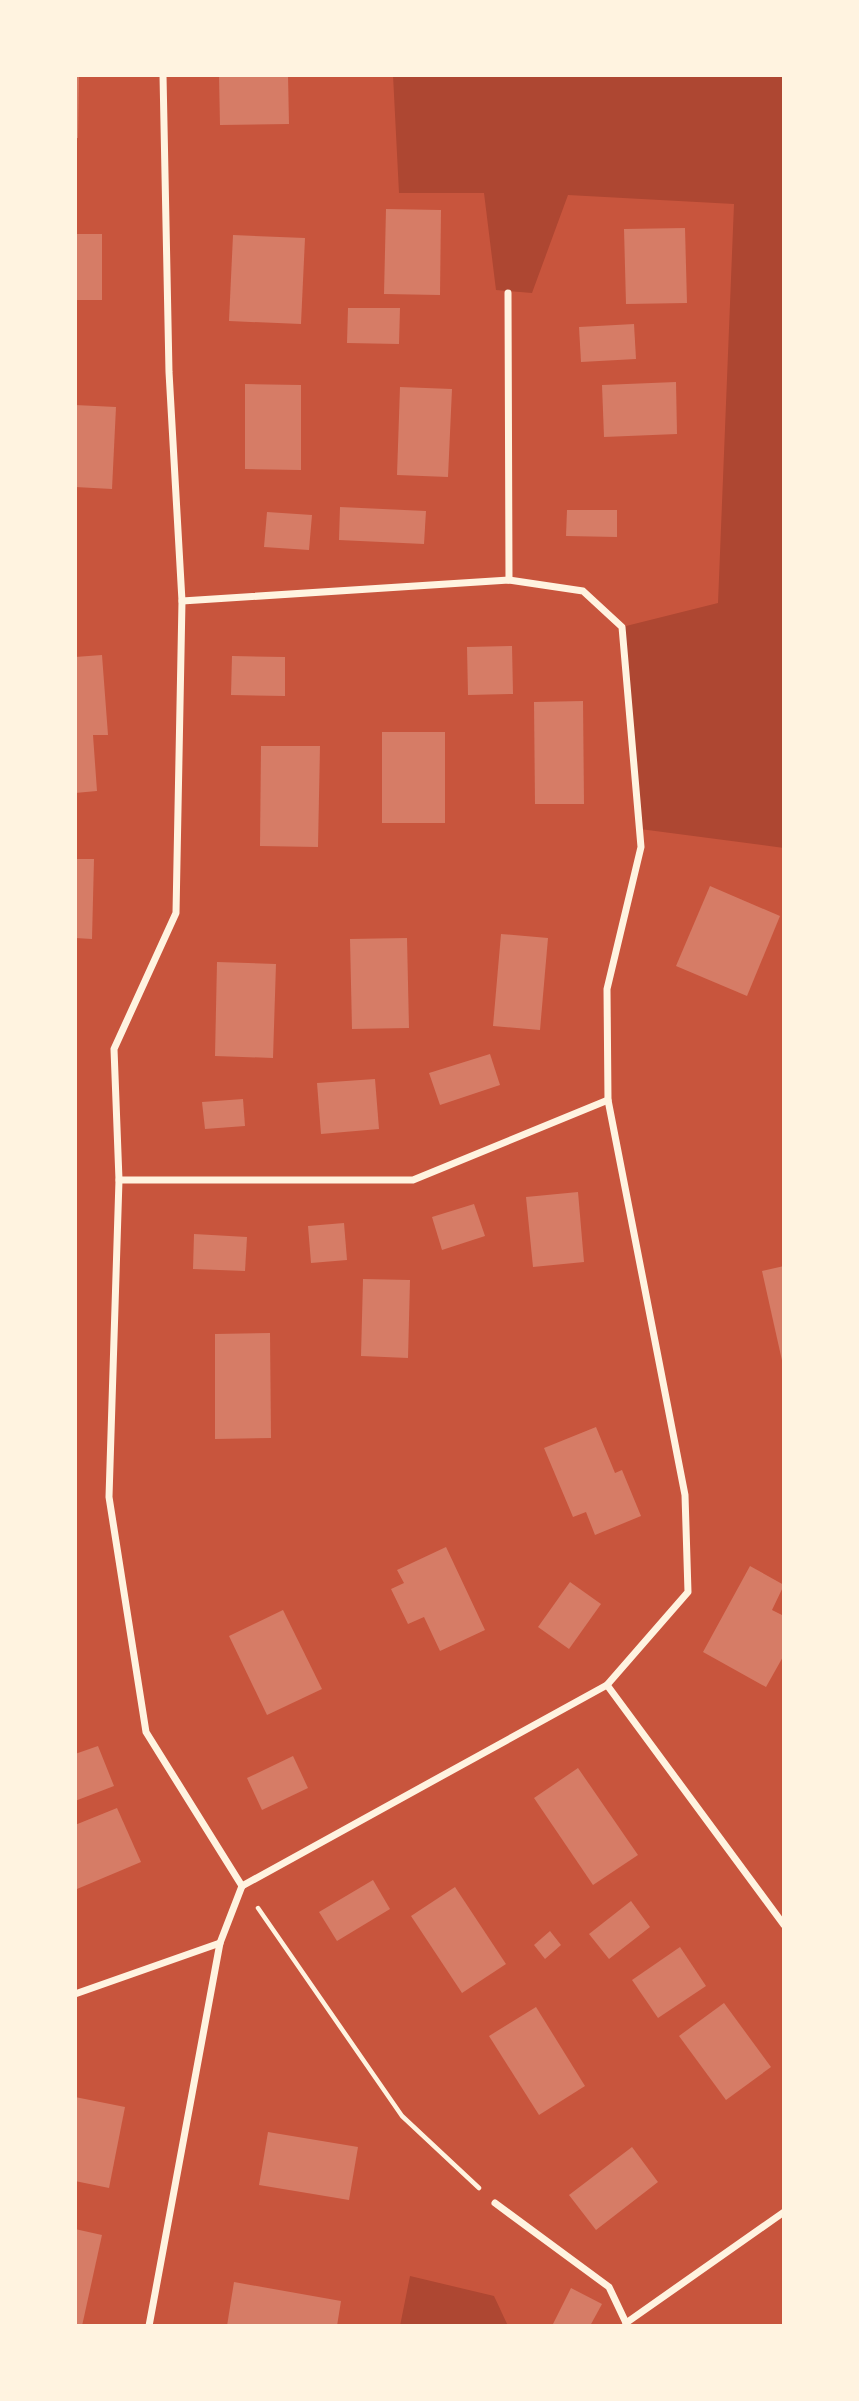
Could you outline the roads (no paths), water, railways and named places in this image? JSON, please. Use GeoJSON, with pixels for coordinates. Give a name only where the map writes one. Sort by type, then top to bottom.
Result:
{"type":"FeatureCollection","features":[{"type":"Feature","properties":{"kind":"street"},"geometry":{"type":"LineString","coordinates":[[163,75],[169,372],[181,601],[176,913],[114,1049],[119,1180],[109,1497],[146,1732],[242,1886]]}},
{"type":"Feature","properties":{"kind":"street"},"geometry":{"type":"LineString","coordinates":[[508,293],[509,580]]}},
{"type":"Feature","properties":{"kind":"street"},"geometry":{"type":"LineString","coordinates":[[149,2326],[220,1943],[242,1886],[607,1685],[688,1592],[685,1495],[608,1100],[607,989],[641,847],[622,627],[583,590],[509,580],[181,601]]}},
{"type":"Feature","properties":{"kind":"street"},"geometry":{"type":"LineString","coordinates":[[119,1180],[413,1180],[608,1100]]}},
{"type":"Feature","properties":{"kind":"street"},"geometry":{"type":"LineString","coordinates":[[607,1685],[784,1925]]}},
{"type":"Feature","properties":{"kind":"street"},"geometry":{"type":"LineString","coordinates":[[75,1994],[220,1943]]}},
{"type":"Feature","properties":{"kind":"street"},"geometry":{"type":"LineString","coordinates":[[495,2203],[608,2287],[627,2325],[784,2212]]}}]}
